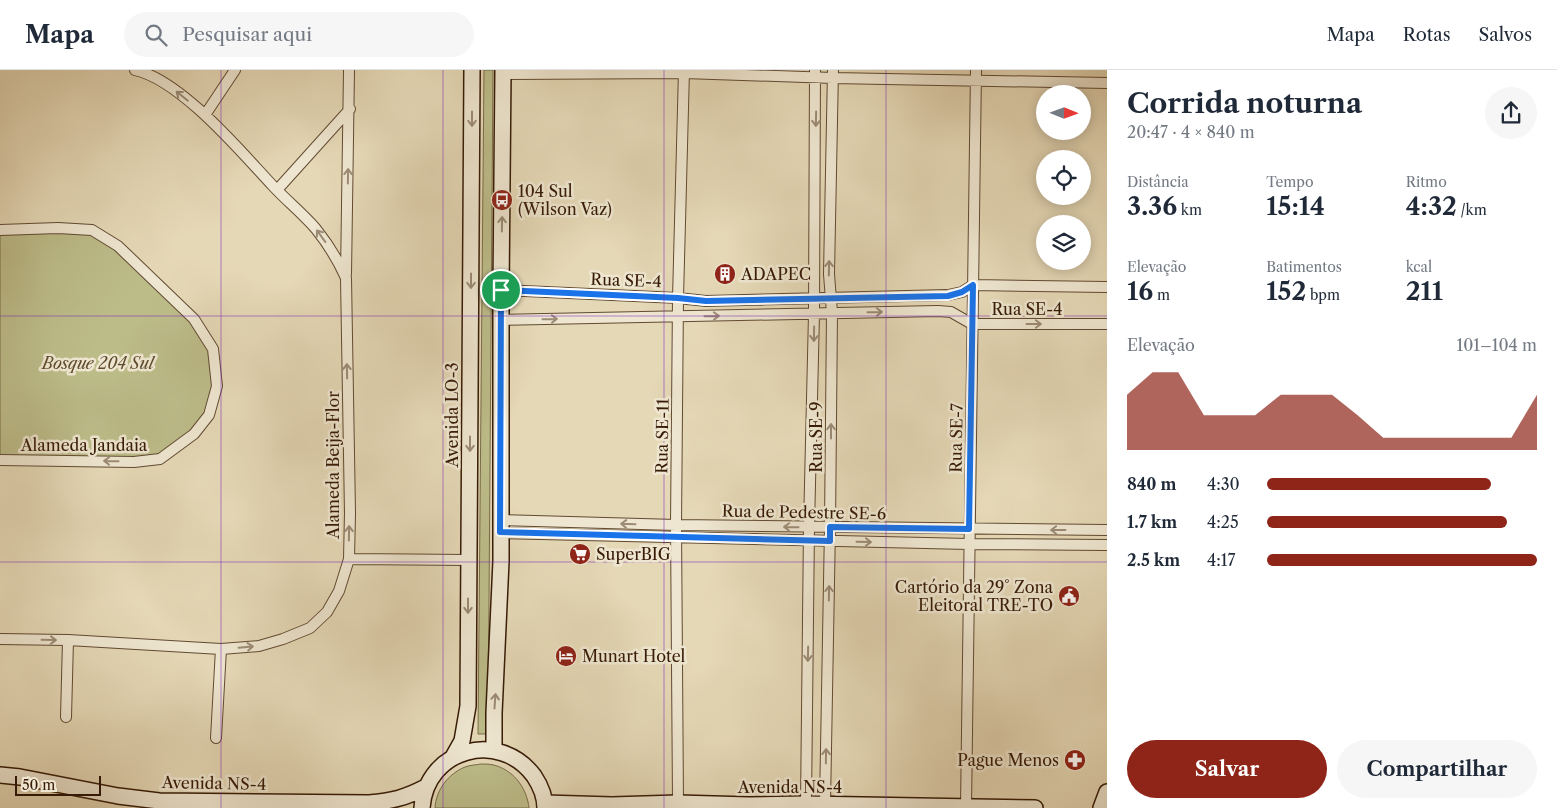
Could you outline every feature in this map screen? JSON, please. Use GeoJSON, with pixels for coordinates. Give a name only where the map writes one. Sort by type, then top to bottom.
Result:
{"type":"FeatureCollection","features":[{"type":"Feature","properties":{"kind":"street","name":"Alameda Beija-Flor"},"geometry":{"type":"LineString","coordinates":[[0,639],[68,640],[220,649],[259,646],[283,640],[310,628],[326,612],[339,590],[349,559],[346,278],[338,259],[316,229],[205,115],[168,85],[147,73],[135,70]]}},
{"type":"Feature","properties":{"kind":"street"},"geometry":{"type":"LineString","coordinates":[[205,115],[236,70]]}},
{"type":"Feature","properties":{"kind":"street"},"geometry":{"type":"LineString","coordinates":[[346,278],[350,108],[349,70]]}},
{"type":"Feature","properties":{"kind":"street","name":"Avenida LO-3"},"geometry":{"type":"LineString","coordinates":[[453,757],[462,742],[468,706],[472,70]]}},
{"type":"Feature","properties":{"kind":"street","name":"Rua SE-7"},"geometry":{"type":"LineString","coordinates":[[966,807],[976,70]]}},
{"type":"Feature","properties":{"kind":"street"},"geometry":{"type":"LineString","coordinates":[[494,750],[501,561],[503,72],[816,73],[975,81],[1107,83]]}},
{"type":"Feature","properties":{"kind":"street","name":"Rua SE-11"},"geometry":{"type":"LineString","coordinates":[[678,803],[676,525],[678,298],[684,72]]}},
{"type":"Feature","properties":{"kind":"street","name":"Rua SE-9"},"geometry":{"type":"LineString","coordinates":[[806,804],[816,73]]}},
{"type":"Feature","properties":{"kind":"street","name":"Rua SE-9"},"geometry":{"type":"LineString","coordinates":[[825,804],[830,541],[832,313],[829,274],[833,74]]}},
{"type":"Feature","properties":{"kind":"street"},"geometry":{"type":"LineString","coordinates":[[277,190],[350,108]]}},
{"type":"Feature","properties":{"kind":"street","name":"Alameda Jandaia"},"geometry":{"type":"LineString","coordinates":[[0,230],[58,228],[92,230],[118,246],[194,319],[213,349],[218,386],[209,415],[194,434],[160,459],[134,462],[0,460]]}},
{"type":"Feature","properties":{"kind":"street","name":"Rua SE-4"},"geometry":{"type":"LineString","coordinates":[[501,290],[706,301],[948,296],[962,292],[973,285],[1107,288]]}},
{"type":"Feature","properties":{"kind":"street","name":"Rua SE-4"},"geometry":{"type":"LineString","coordinates":[[501,320],[938,310],[951,312],[972,324],[1107,324]]}},
{"type":"Feature","properties":{"kind":"street","name":"Rua de Pedestre SE-6"},"geometry":{"type":"LineString","coordinates":[[500,526],[676,525],[1107,530]]}},
{"type":"Feature","properties":{"kind":"street","name":"Rua de Pedestre SE-6"},"geometry":{"type":"LineString","coordinates":[[500,526],[677,538],[1107,545]]}},
{"type":"Feature","properties":{"kind":"street"},"geometry":{"type":"LineString","coordinates":[[349,559],[468,560]]}},
{"type":"Feature","properties":{"kind":"street"},"geometry":{"type":"LineString","coordinates":[[66,716],[68,640]]}},
{"type":"Feature","properties":{"kind":"street"},"geometry":{"type":"LineString","coordinates":[[216,738],[220,649]]}},
{"type":"Feature","properties":{"kind":"street"},"geometry":{"type":"LineString","coordinates":[[422,808],[426,787],[437,770],[453,757],[472,750],[494,750],[511,756],[527,767],[539,783],[545,806]]}},
{"type":"Feature","properties":{"kind":"street","name":"Avenida NS-4"},"geometry":{"type":"LineString","coordinates":[[0,775],[20,776],[118,796],[160,801],[369,803],[389,801],[408,796],[426,787]]}},
{"type":"Feature","properties":{"kind":"street"},"geometry":{"type":"LineString","coordinates":[[1101,808],[1107,792]]}},
{"type":"Feature","properties":{"kind":"street","name":"Avenida NS-4"},"geometry":{"type":"LineString","coordinates":[[545,806],[678,803],[1035,808]]}},
{"type":"Feature","properties":{"kind":"green space"},"geometry":{"type":"Polygon","coordinates":[[[484,70],[493,70],[488,734],[478,734],[484,70]]]}},
{"type":"Feature","properties":{"kind":"green space","name":"Bosque 204 Sul"},"geometry":{"type":"Polygon","coordinates":[[[0,230],[92,230],[118,246],[194,319],[213,349],[217,386],[209,415],[160,459],[0,460],[0,230]]]}},
{"type":"Feature","properties":{"kind":"green space"},"geometry":{"type":"Polygon","coordinates":[[[481,764],[497,766],[515,777],[526,794],[529,808],[435,808],[440,789],[448,778],[465,767],[481,764]]]}},
{"type":"Feature","properties":{"kind":"place","name":"104 Sul (Wilson Vaz)"},"geometry":{"type":"Point","coordinates":[502,200]}},
{"type":"Feature","properties":{"kind":"place","name":"ADAPEC"},"geometry":{"type":"Point","coordinates":[725,274]}},
{"type":"Feature","properties":{"kind":"place","name":"SuperBIG"},"geometry":{"type":"Point","coordinates":[580,554]}},
{"type":"Feature","properties":{"kind":"place","name":"Cartório da 29° Zona Eleitoral TRE-TO"},"geometry":{"type":"Point","coordinates":[1069,596]}},
{"type":"Feature","properties":{"kind":"place","name":"Munart Hotel"},"geometry":{"type":"Point","coordinates":[566,656]}},
{"type":"Feature","properties":{"kind":"place","name":"Pague Menos"},"geometry":{"type":"Point","coordinates":[1075,760]}},
{"type":"Feature","properties":{"kind":"route"},"geometry":{"type":"LineString","coordinates":[[973,285],[969,529],[830,527],[830,541],[500,532],[501,290],[706,301],[948,296],[962,292],[973,285]]}}]}
